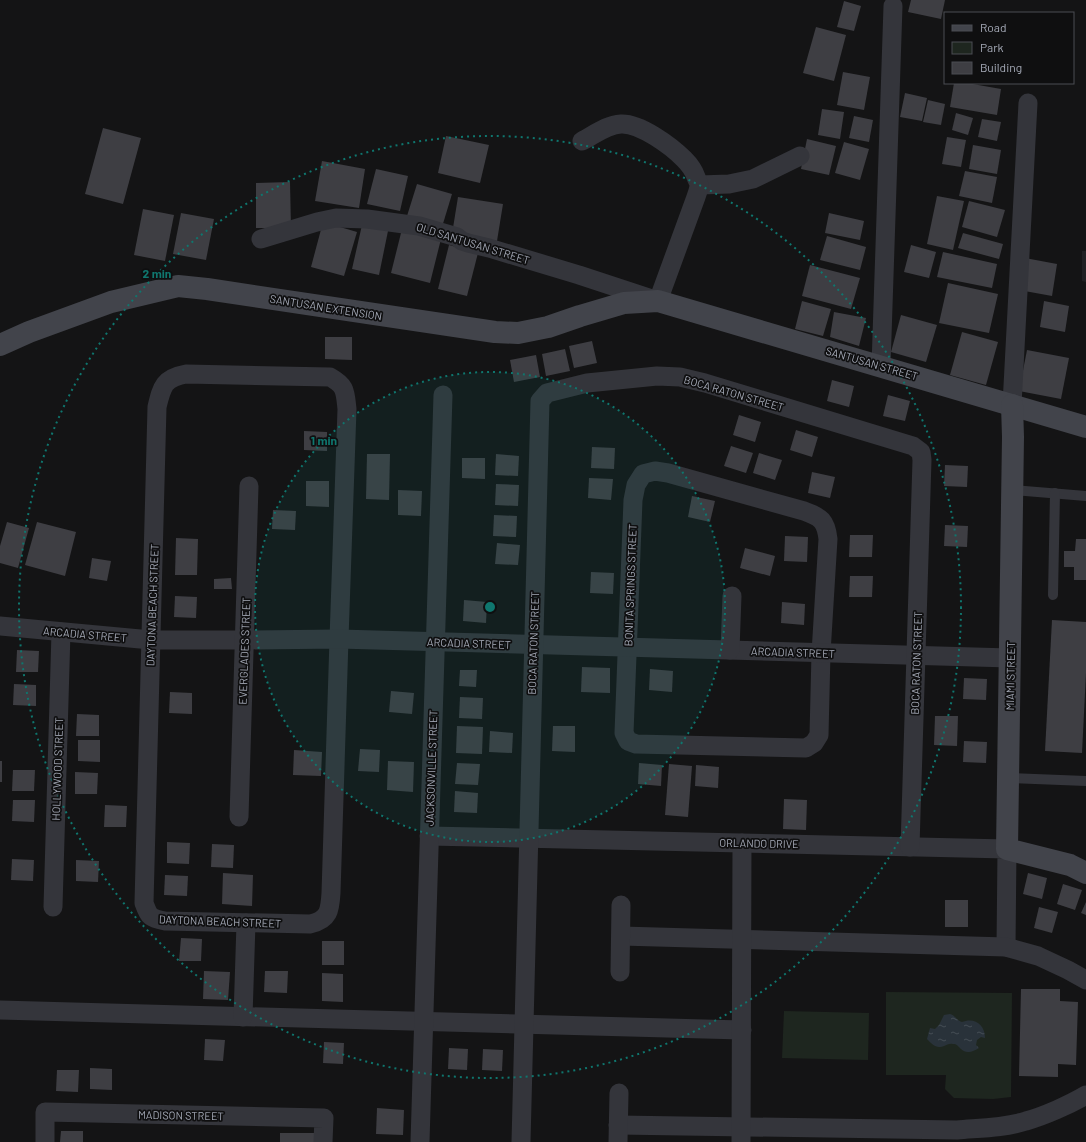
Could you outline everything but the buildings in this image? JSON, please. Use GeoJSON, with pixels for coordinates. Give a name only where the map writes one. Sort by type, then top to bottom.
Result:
{"type":"FeatureCollection","features":[{"type":"Feature","properties":{"kind":"street"},"geometry":{"type":"LineString","coordinates":[[881,366],[893,6]]}},
{"type":"Feature","properties":{"kind":"street"},"geometry":{"type":"LineString","coordinates":[[1012,405],[1028,103]]}},
{"type":"Feature","properties":{"kind":"street"},"geometry":{"type":"LineString","coordinates":[[582,141],[607,127],[615,125],[622,124],[643,130],[654,136],[685,160],[700,184],[658,301]]}},
{"type":"Feature","properties":{"kind":"street"},"geometry":{"type":"LineString","coordinates":[[700,184],[730,184],[753,179],[800,156]]}},
{"type":"Feature","properties":{"kind":"street","name":"OLD SANTUSAN STREET"},"geometry":{"type":"LineString","coordinates":[[261,239],[317,222],[336,218],[367,218],[419,226],[457,237],[468,244],[489,248],[658,301]]}},
{"type":"Feature","properties":{"kind":"street","name":"SANTUSAN EXTENSION"},"geometry":{"type":"LineString","coordinates":[[0,345],[29,332],[111,302],[178,286],[495,332],[518,334],[548,327],[624,303],[658,301]]}},
{"type":"Feature","properties":{"kind":"street","name":"SANTUSAN STREET"},"geometry":{"type":"LineString","coordinates":[[658,301],[1086,426]]}},
{"type":"Feature","properties":{"kind":"street","name":"DAYTONA BEACH STREET"},"geometry":{"type":"LineString","coordinates":[[186,374],[314,376],[330,377],[341,384],[346,395],[347,408],[338,639],[331,893],[327,915],[319,922],[310,924],[154,919],[147,913],[144,903],[144,890],[157,407],[160,394],[166,382],[175,376],[186,374]]}},
{"type":"Feature","properties":{"kind":"street","name":"BOCA RATON STREET"},"geometry":{"type":"LineString","coordinates":[[521,1142],[540,401],[547,393],[587,383],[657,376],[680,377],[705,383],[913,446],[921,452],[922,460],[910,847]]}},
{"type":"Feature","properties":{"kind":"street","name":"JACKSONVILLE STREET"},"geometry":{"type":"LineString","coordinates":[[420,1142],[443,395]]}},
{"type":"Feature","properties":{"kind":"street","name":"MIAMI STREET"},"geometry":{"type":"LineString","coordinates":[[1006,947],[1013,437],[1012,405]]}},
{"type":"Feature","properties":{"kind":"street","name":"BONITA SPRINGS STREET"},"geometry":{"type":"LineString","coordinates":[[655,471],[668,473],[804,511],[814,514],[822,519],[827,528],[828,539],[821,653],[819,736],[814,744],[806,748],[636,744],[628,741],[624,733],[633,500],[636,485],[643,474],[655,471]]}},
{"type":"Feature","properties":{"kind":"street","name":"EVERGLADES STREET"},"geometry":{"type":"LineString","coordinates":[[239,817],[249,486]]}},
{"type":"Feature","properties":{"kind":"street"},"geometry":{"type":"LineString","coordinates":[[730,650],[732,596]]}},
{"type":"Feature","properties":{"kind":"street","name":"ARCADIA STREET"},"geometry":{"type":"LineString","coordinates":[[0,626],[151,640],[338,639],[1010,658]]}},
{"type":"Feature","properties":{"kind":"street","name":"HOLLYWOOD STREET"},"geometry":{"type":"LineString","coordinates":[[53,907],[61,632]]}},
{"type":"Feature","properties":{"kind":"street","name":"ORLANDO DRIVE"},"geometry":{"type":"LineString","coordinates":[[429,836],[1007,849],[1070,865],[1086,873]]}},
{"type":"Feature","properties":{"kind":"street"},"geometry":{"type":"LineString","coordinates":[[741,1134],[742,843]]}},
{"type":"Feature","properties":{"kind":"street"},"geometry":{"type":"LineString","coordinates":[[620,972],[621,905]]}},
{"type":"Feature","properties":{"kind":"street"},"geometry":{"type":"LineString","coordinates":[[243,1017],[246,923]]}},
{"type":"Feature","properties":{"kind":"street"},"geometry":{"type":"LineString","coordinates":[[620,936],[1006,947],[1038,956],[1086,980]]}},
{"type":"Feature","properties":{"kind":"street"},"geometry":{"type":"LineString","coordinates":[[0,1010],[742,1030]]}},
{"type":"Feature","properties":{"kind":"street"},"geometry":{"type":"LineString","coordinates":[[619,1093],[618,1133],[957,1136],[1026,1122],[1086,1095]]}},
{"type":"Feature","properties":{"kind":"street","name":"MADISON STREET"},"geometry":{"type":"LineString","coordinates":[[45,1142],[45,1112],[324,1118],[323,1142]]}},
{"type":"Feature","properties":{"kind":"lane"},"geometry":{"type":"LineString","coordinates":[[1012,490],[1086,496]]}},
{"type":"Feature","properties":{"kind":"lane"},"geometry":{"type":"LineString","coordinates":[[1053,595],[1055,493]]}},
{"type":"Feature","properties":{"kind":"lane"},"geometry":{"type":"LineString","coordinates":[[1008,778],[1086,781]]}},
{"type":"Feature","properties":{"kind":"shaded area"},"geometry":{"type":"Polygon","coordinates":[[[1082,251],[1086,251],[1086,282],[1082,281],[1082,251]]]}},
{"type":"Feature","properties":{"kind":"green space"},"geometry":{"type":"Polygon","coordinates":[[[886,992],[1012,993],[1011,1097],[993,1099],[954,1098],[945,1089],[946,1075],[886,1075],[886,992]]]}},
{"type":"Feature","properties":{"kind":"green space"},"geometry":{"type":"Polygon","coordinates":[[[784,1011],[869,1013],[868,1060],[782,1058],[784,1011]]]}},
{"type":"Feature","properties":{"kind":"water"},"geometry":{"type":"Polygon","coordinates":[[[950,1014],[962,1022],[971,1020],[981,1025],[985,1033],[985,1038],[981,1037],[977,1040],[976,1045],[979,1048],[967,1052],[963,1051],[954,1044],[941,1047],[936,1046],[927,1039],[930,1028],[935,1029],[939,1025],[944,1015],[950,1014]]]}}]}
